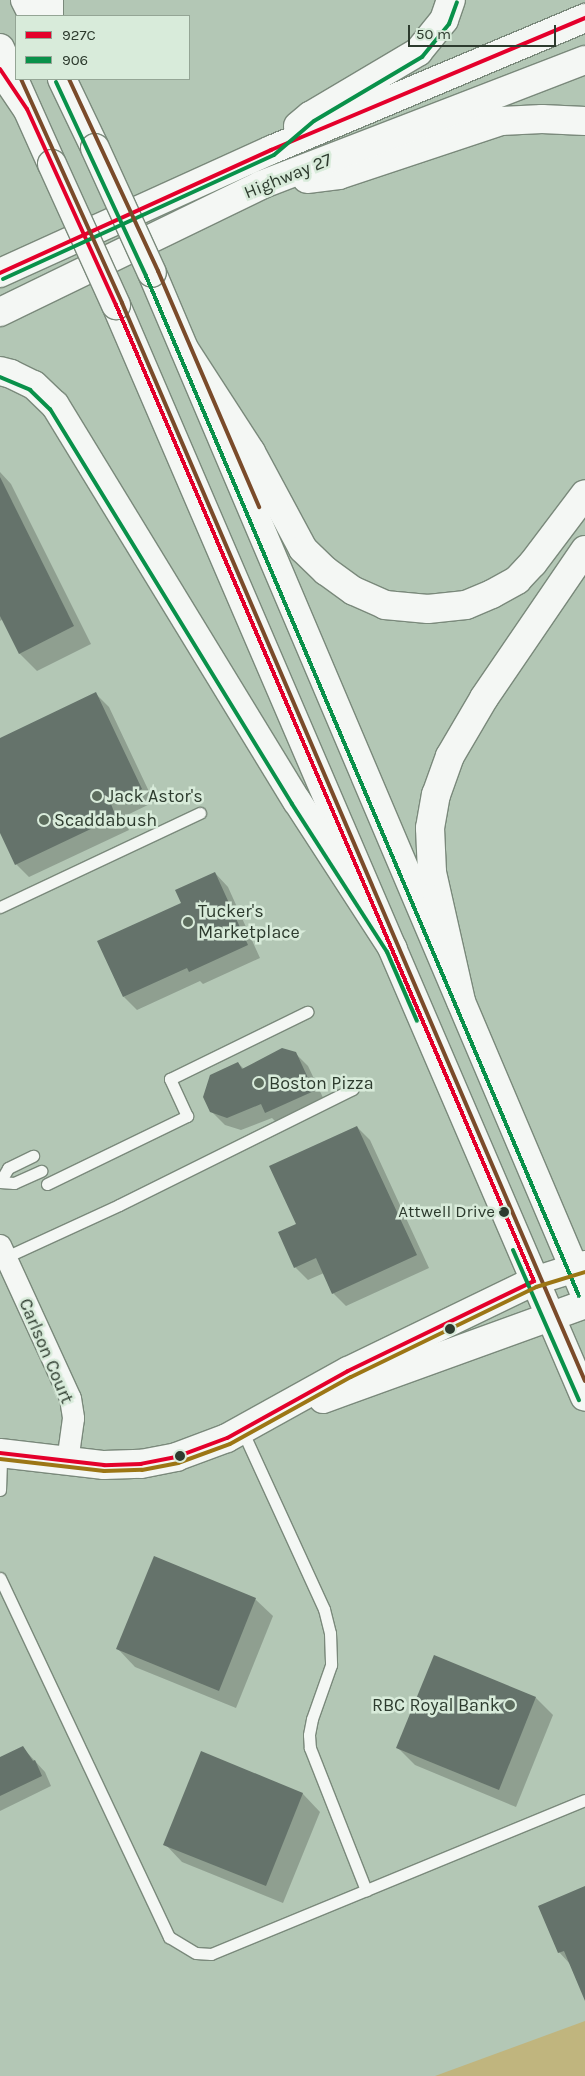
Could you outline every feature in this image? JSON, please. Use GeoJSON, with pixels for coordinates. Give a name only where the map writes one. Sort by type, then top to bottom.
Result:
{"type":"FeatureCollection","features":[{"type":"Feature","properties":{"kind":"main road"},"geometry":{"type":"LineString","coordinates":[[25,0],[32,15]]}},
{"type":"Feature","properties":{"kind":"main road"},"geometry":{"type":"LineString","coordinates":[[50,0],[50,15]]}},
{"type":"Feature","properties":{"kind":"main road"},"geometry":{"type":"LineString","coordinates":[[271,150],[310,116],[418,52],[444,20],[452,0]]}},
{"type":"Feature","properties":{"kind":"main road","name":"Highway 27"},"geometry":{"type":"LineString","coordinates":[[0,273],[271,150],[585,18]]}},
{"type":"Feature","properties":{"kind":"main road"},"geometry":{"type":"LineString","coordinates":[[0,48],[116,305],[585,1397]]}},
{"type":"Feature","properties":{"kind":"main road","name":"Highway 27"},"geometry":{"type":"LineString","coordinates":[[0,312],[261,185],[585,60]]}},
{"type":"Feature","properties":{"kind":"main road"},"geometry":{"type":"LineString","coordinates":[[0,70],[27,109]]}},
{"type":"Feature","properties":{"kind":"main road"},"geometry":{"type":"LineString","coordinates":[[62,80],[152,273],[462,1001],[579,1267],[585,1294]]}},
{"type":"Feature","properties":{"kind":"main road"},"geometry":{"type":"LineString","coordinates":[[261,185],[338,175],[501,121],[542,119],[585,121]]}},
{"type":"Feature","properties":{"kind":"main road"},"geometry":{"type":"LineString","coordinates":[[185,350],[251,452],[303,549],[326,571],[354,591],[385,605],[428,609],[466,605],[492,594],[517,580],[533,563],[585,494]]}},
{"type":"Feature","properties":{"kind":"main road"},"geometry":{"type":"LineString","coordinates":[[0,372],[11,374],[34,386],[55,405],[297,801],[393,949]]}},
{"type":"Feature","properties":{"kind":"main road"},"geometry":{"type":"LineString","coordinates":[[462,1001],[432,872],[430,828],[436,795],[450,756],[484,698],[585,550]]}},
{"type":"Feature","properties":{"kind":"main road"},"geometry":{"type":"LineString","coordinates":[[1,1453],[104,1465],[141,1464],[209,1446],[254,1424],[348,1371],[534,1281],[579,1267]]}},
{"type":"Feature","properties":{"kind":"main road"},"geometry":{"type":"LineString","coordinates":[[254,1424],[585,1304]]}},
{"type":"Feature","properties":{"kind":"street","name":"Carlson Court"},"geometry":{"type":"LineString","coordinates":[[3,1251],[70,1398],[73,1418],[67,1461]]}},
{"type":"Feature","properties":{"kind":"lane"},"geometry":{"type":"LineString","coordinates":[[0,907],[200,813]]}},
{"type":"Feature","properties":{"kind":"lane"},"geometry":{"type":"LineString","coordinates":[[47,1184],[187,1116],[170,1079],[307,1012]]}},
{"type":"Feature","properties":{"kind":"lane"},"geometry":{"type":"LineString","coordinates":[[3,1251],[119,1204],[353,1089]]}},
{"type":"Feature","properties":{"kind":"lane"},"geometry":{"type":"LineString","coordinates":[[33,1156],[8,1168],[0,1182],[14,1183],[41,1171]]}},
{"type":"Feature","properties":{"kind":"lane"},"geometry":{"type":"LineString","coordinates":[[254,1424],[326,1617],[330,1633],[331,1665],[312,1719],[309,1735],[310,1748],[366,1890]]}},
{"type":"Feature","properties":{"kind":"lane"},"geometry":{"type":"LineString","coordinates":[[0,1490],[1,1453]]}},
{"type":"Feature","properties":{"kind":"lane"},"geometry":{"type":"LineString","coordinates":[[0,1578],[169,1937],[196,1953],[211,1954],[585,1800]]}},
{"type":"Feature","properties":{"kind":"shaded area"},"geometry":{"type":"Polygon","coordinates":[[[585,2021],[585,2076],[435,2076],[585,2021]]]}},
{"type":"Feature","properties":{"kind":"building"},"geometry":{"type":"Polygon","coordinates":[[[0,477],[74,626],[19,654],[0,616],[0,477]]]}},
{"type":"Feature","properties":{"kind":"building"},"geometry":{"type":"Polygon","coordinates":[[[96,692],[142,789],[111,804],[116,817],[15,865],[0,833],[0,738],[96,692]]]}},
{"type":"Feature","properties":{"kind":"building","name":"Tucker's Marketplace"},"geometry":{"type":"Polygon","coordinates":[[[215,872],[248,945],[189,972],[187,968],[123,997],[97,941],[181,903],[175,890],[215,872]]]}},
{"type":"Feature","properties":{"kind":"building","name":"Boston Pizza"},"geometry":{"type":"Polygon","coordinates":[[[282,1048],[296,1052],[314,1091],[265,1113],[261,1104],[227,1118],[210,1112],[203,1097],[210,1075],[238,1062],[242,1069],[282,1048]]]}},
{"type":"Feature","properties":{"kind":"building"},"geometry":{"type":"Polygon","coordinates":[[[357,1126],[417,1255],[332,1294],[316,1258],[294,1268],[278,1232],[296,1224],[269,1166],[357,1126]]]}},
{"type":"Feature","properties":{"kind":"building"},"geometry":{"type":"Polygon","coordinates":[[[154,1556],[256,1598],[219,1691],[116,1649],[154,1556]]]}},
{"type":"Feature","properties":{"kind":"building"},"geometry":{"type":"Polygon","coordinates":[[[434,1655],[536,1697],[499,1790],[396,1748],[434,1655]]]}},
{"type":"Feature","properties":{"kind":"building"},"geometry":{"type":"Polygon","coordinates":[[[23,1746],[33,1761],[35,1760],[42,1776],[0,1796],[0,1757],[23,1746]]]}},
{"type":"Feature","properties":{"kind":"building"},"geometry":{"type":"Polygon","coordinates":[[[201,1751],[303,1793],[266,1886],[163,1845],[201,1751]]]}},
{"type":"Feature","properties":{"kind":"building"},"geometry":{"type":"Polygon","coordinates":[[[585,1886],[585,2001],[564,1951],[558,1953],[538,1906],[585,1886]]]}},
{"type":"Feature","properties":{"kind":"transit line","name":"906"},"geometry":{"type":"LineString","coordinates":[[3,279],[274,155],[314,121],[422,57],[449,24],[457,2]]}},
{"type":"Feature","properties":{"kind":"transit line","name":"927C"},"geometry":{"type":"LineString","coordinates":[[0,273],[271,150],[585,18]]}},
{"type":"Feature","properties":{"kind":"transit line","name":"927C"},"geometry":{"type":"LineString","coordinates":[[0,69],[27,109],[116,305],[534,1281],[348,1371],[227,1438],[176,1457],[141,1464],[104,1465],[0,1453]]}},
{"type":"Feature","properties":{"kind":"transit line"},"geometry":{"type":"LineString","coordinates":[[21,80],[122,303],[585,1381]]}},
{"type":"Feature","properties":{"kind":"transit line"},"geometry":{"type":"LineString","coordinates":[[69,80],[158,271],[259,507]]}},
{"type":"Feature","properties":{"kind":"transit line","name":"906"},"geometry":{"type":"LineString","coordinates":[[56,82],[146,276],[579,1296]]}},
{"type":"Feature","properties":{"kind":"transit line","name":"906"},"geometry":{"type":"LineString","coordinates":[[0,377],[30,390],[50,409],[292,804],[387,952],[417,1021]]}},
{"type":"Feature","properties":{"kind":"transit line","name":"906"},"geometry":{"type":"LineString","coordinates":[[513,1250],[579,1400]]}},
{"type":"Feature","properties":{"kind":"transit line"},"geometry":{"type":"LineString","coordinates":[[0,1459],[104,1471],[142,1470],[178,1463],[230,1444],[351,1377],[536,1287],[585,1272]]}},
{"type":"Feature","properties":{"kind":"place","name":"Jack Astor's"},"geometry":{"type":"Point","coordinates":[97,796]}},
{"type":"Feature","properties":{"kind":"place","name":"Scaddabush"},"geometry":{"type":"Point","coordinates":[44,820]}},
{"type":"Feature","properties":{"kind":"place","name":"Tucker's Marketplace"},"geometry":{"type":"Point","coordinates":[188,922]}},
{"type":"Feature","properties":{"kind":"place","name":"Boston Pizza"},"geometry":{"type":"Point","coordinates":[259,1083]}},
{"type":"Feature","properties":{"kind":"place","name":"Attwell Drive"},"geometry":{"type":"Point","coordinates":[504,1212]}},
{"type":"Feature","properties":{"kind":"place","name":"RBC Royal Bank"},"geometry":{"type":"Point","coordinates":[510,1705]}}]}
